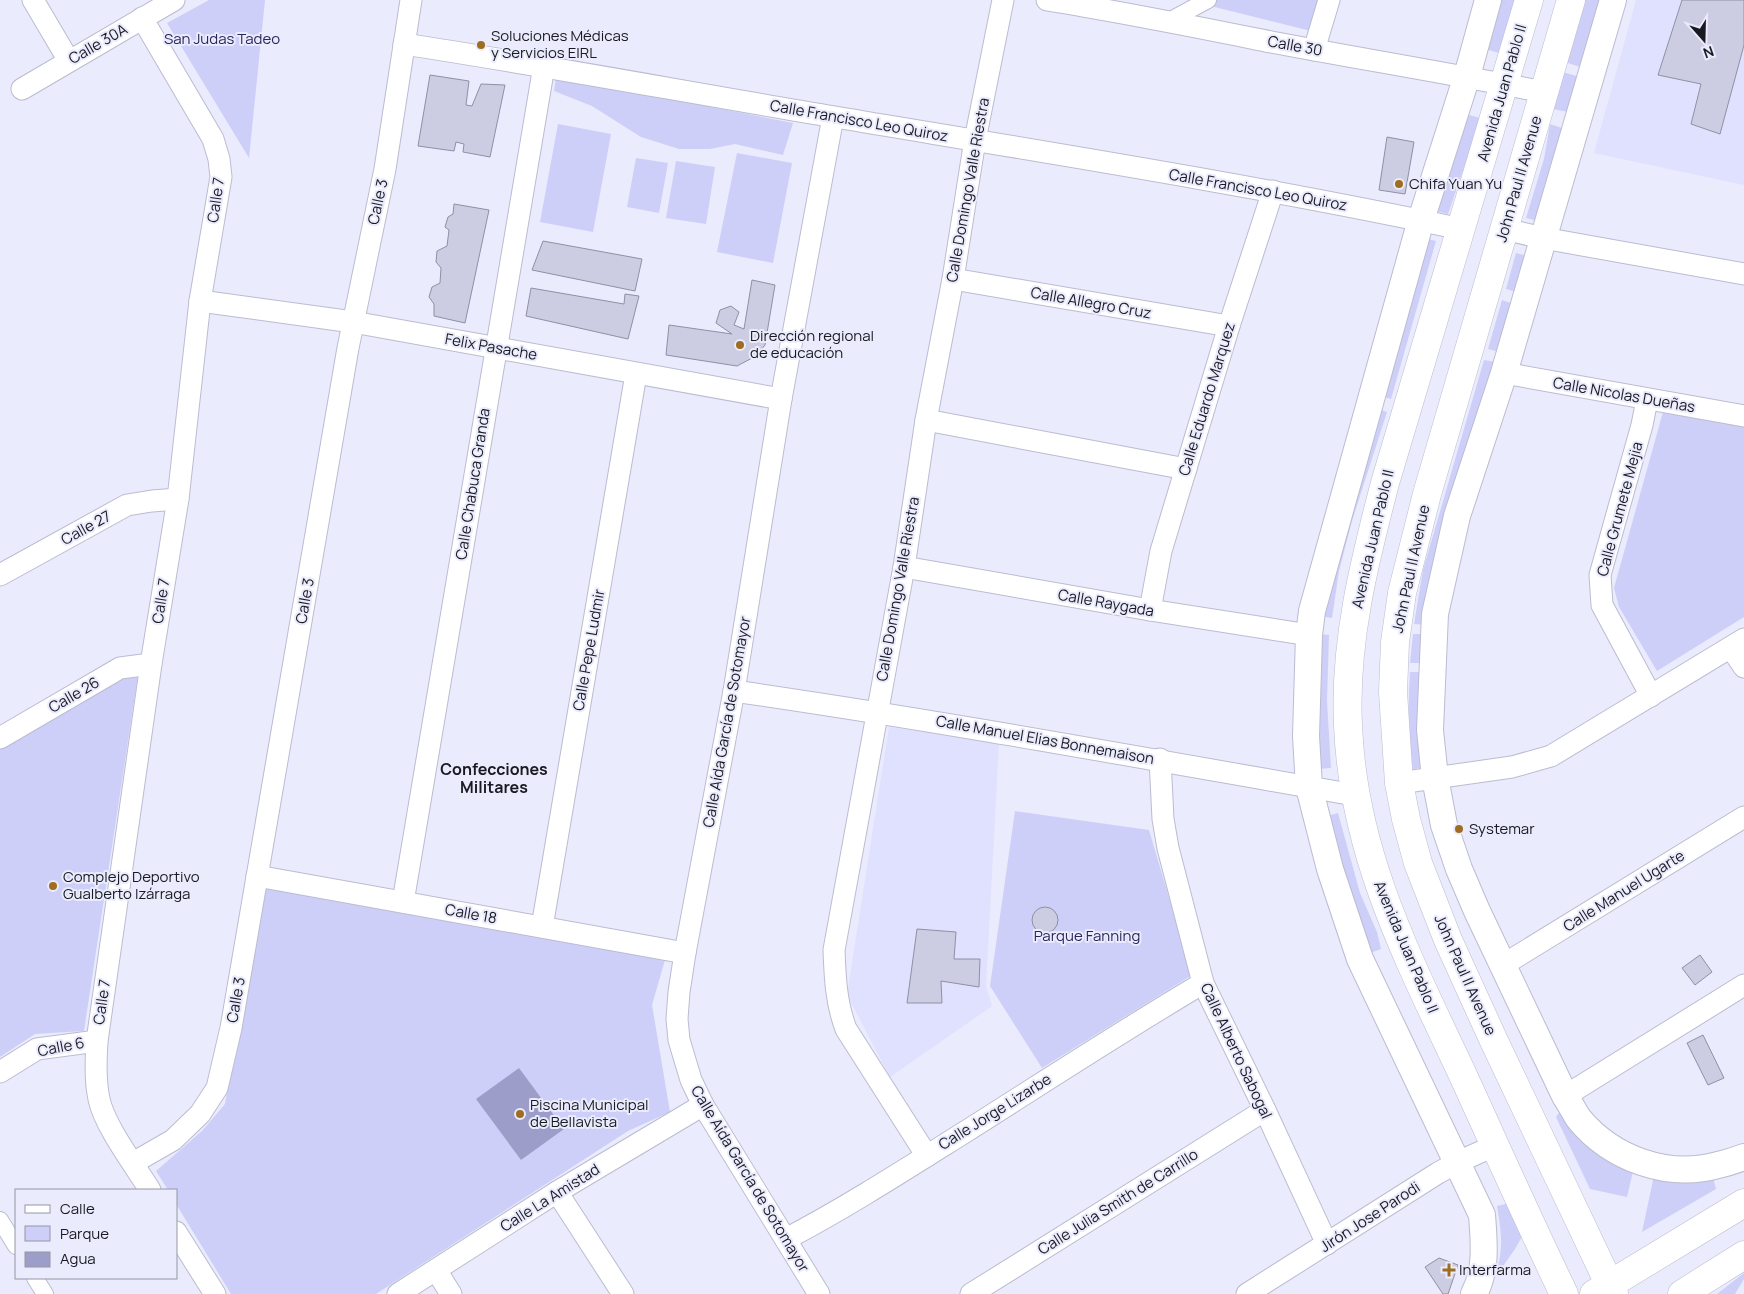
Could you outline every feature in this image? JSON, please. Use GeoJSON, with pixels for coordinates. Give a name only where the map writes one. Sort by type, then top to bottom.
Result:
{"type":"FeatureCollection","features":[{"type":"Feature","properties":{"kind":"main road","name":"Avenida Juan Pablo II"},"geometry":{"type":"LineString","coordinates":[[1529,0],[1385,483],[1364,561],[1355,609],[1348,672],[1348,726],[1355,795],[1360,822],[1380,887],[1405,954],[1496,1145],[1564,1294]]}},
{"type":"Feature","properties":{"kind":"main road","name":"John Paul II Avenue"},"geometry":{"type":"LineString","coordinates":[[1571,0],[1427,494],[1402,593],[1395,642],[1393,692],[1399,783],[1406,819],[1418,863],[1448,940],[1606,1291]]}},
{"type":"Feature","properties":{"kind":"main road"},"geometry":{"type":"LineString","coordinates":[[1385,483],[1427,494]]}},
{"type":"Feature","properties":{"kind":"main road"},"geometry":{"type":"LineString","coordinates":[[1456,1061],[1494,1041]]}},
{"type":"Feature","properties":{"kind":"main road"},"geometry":{"type":"LineString","coordinates":[[1606,1291],[1744,1203]]}},
{"type":"Feature","properties":{"kind":"main road"},"geometry":{"type":"LineString","coordinates":[[1682,1294],[1744,1256]]}},
{"type":"Feature","properties":{"kind":"street"},"geometry":{"type":"LineString","coordinates":[[34,0],[69,61]]}},
{"type":"Feature","properties":{"kind":"street","name":"Calle 30A"},"geometry":{"type":"LineString","coordinates":[[22,89],[174,0]]}},
{"type":"Feature","properties":{"kind":"street","name":"Calle 3"},"geometry":{"type":"LineString","coordinates":[[134,1163],[173,1140],[200,1114],[217,1088],[231,1028],[353,322],[385,169],[411,0]]}},
{"type":"Feature","properties":{"kind":"street","name":"Calle Domingo Valle Riestra"},"geometry":{"type":"LineString","coordinates":[[927,1156],[846,1029],[839,1010],[834,950],[904,567],[926,420],[1003,0]]}},
{"type":"Feature","properties":{"kind":"street","name":"Calle 30"},"geometry":{"type":"LineString","coordinates":[[1046,0],[1086,3],[1167,22],[1314,50],[1467,76],[1544,92]]}},
{"type":"Feature","properties":{"kind":"street"},"geometry":{"type":"LineString","coordinates":[[1167,22],[1208,0]]}},
{"type":"Feature","properties":{"kind":"street"},"geometry":{"type":"LineString","coordinates":[[1314,50],[1329,0]]}},
{"type":"Feature","properties":{"kind":"street"},"geometry":{"type":"LineString","coordinates":[[1476,1289],[1485,1250],[1482,1215],[1360,959],[1330,869],[1309,787],[1306,736],[1309,635],[1312,611],[1322,570],[1421,220],[1467,76],[1488,0]]}},
{"type":"Feature","properties":{"kind":"street"},"geometry":{"type":"LineString","coordinates":[[1613,0],[1504,373],[1457,516],[1435,614],[1430,730],[1435,778],[1444,825],[1459,869],[1565,1096],[1579,1118],[1598,1138],[1620,1154],[1645,1164],[1681,1170],[1717,1166],[1744,1157]]}},
{"type":"Feature","properties":{"kind":"street","name":"Calle 7"},"geometry":{"type":"LineString","coordinates":[[142,18],[213,139],[219,159],[221,177],[200,301],[178,499],[151,664],[97,1041],[96,1080],[99,1100],[106,1119],[149,1189]]}},
{"type":"Feature","properties":{"kind":"street","name":"Calle Francisco Leo Quiroz"},"geometry":{"type":"LineString","coordinates":[[404,44],[544,66],[1273,191],[1462,229]]}},
{"type":"Feature","properties":{"kind":"street","name":"Calle Chabuca Granda"},"geometry":{"type":"LineString","coordinates":[[403,902],[544,66]]}},
{"type":"Feature","properties":{"kind":"street","name":"Calle Aída García de Sotomayor"},"geometry":{"type":"LineString","coordinates":[[819,1294],[690,1080],[679,1040],[677,1019],[685,953],[734,691],[781,399],[833,117]]}},
{"type":"Feature","properties":{"kind":"street","name":"Calle Eduardo Marquez"},"geometry":{"type":"LineString","coordinates":[[1150,610],[1161,551],[1229,326],[1273,191]]}},
{"type":"Feature","properties":{"kind":"street"},"geometry":{"type":"LineString","coordinates":[[1504,229],[1543,238],[1744,274]]}},
{"type":"Feature","properties":{"kind":"street","name":"Calle Allegro Cruz"},"geometry":{"type":"LineString","coordinates":[[953,279],[1229,326]]}},
{"type":"Feature","properties":{"kind":"street","name":"Felix Pasache"},"geometry":{"type":"LineString","coordinates":[[200,301],[353,322],[781,399]]}},
{"type":"Feature","properties":{"kind":"street","name":"Calle Nicolas Dueñas"},"geometry":{"type":"LineString","coordinates":[[1504,373],[1744,416]]}},
{"type":"Feature","properties":{"kind":"street","name":"Calle Pepe Ludmir"},"geometry":{"type":"LineString","coordinates":[[542,927],[636,374]]}},
{"type":"Feature","properties":{"kind":"street","name":"Calle Grumete Mejia"},"geometry":{"type":"LineString","coordinates":[[1647,400],[1642,426],[1600,575],[1602,605],[1651,696]]}},
{"type":"Feature","properties":{"kind":"street"},"geometry":{"type":"LineString","coordinates":[[926,420],[1186,469]]}},
{"type":"Feature","properties":{"kind":"street","name":"Calle 27"},"geometry":{"type":"LineString","coordinates":[[0,575],[128,505],[178,499]]}},
{"type":"Feature","properties":{"kind":"street","name":"Calle Raygada"},"geometry":{"type":"LineString","coordinates":[[904,567],[1150,610],[1309,635]]}},
{"type":"Feature","properties":{"kind":"street"},"geometry":{"type":"LineString","coordinates":[[1399,783],[1512,767],[1551,756],[1738,643],[1744,668]]}},
{"type":"Feature","properties":{"kind":"street","name":"Calle 26"},"geometry":{"type":"LineString","coordinates":[[0,738],[120,668],[151,664]]}},
{"type":"Feature","properties":{"kind":"street","name":"Calle Manuel Elias Bonnemaison"},"geometry":{"type":"LineString","coordinates":[[734,691],[877,712],[1160,759],[1355,795]]}},
{"type":"Feature","properties":{"kind":"street","name":"Calle Alberto Sabogal"},"geometry":{"type":"LineString","coordinates":[[1160,759],[1162,819],[1203,983],[1265,1110],[1327,1244]]}},
{"type":"Feature","properties":{"kind":"street","name":"Calle Manuel Ugarte"},"geometry":{"type":"LineString","coordinates":[[1503,965],[1744,817]]}},
{"type":"Feature","properties":{"kind":"street","name":"Calle 18"},"geometry":{"type":"LineString","coordinates":[[257,876],[685,953]]}},
{"type":"Feature","properties":{"kind":"street","name":"Calle Jorge Lizarbe"},"geometry":{"type":"LineString","coordinates":[[786,1239],[819,1222],[927,1156],[1139,1021],[1203,983]]}},
{"type":"Feature","properties":{"kind":"street"},"geometry":{"type":"LineString","coordinates":[[1565,1096],[1744,985]]}},
{"type":"Feature","properties":{"kind":"street","name":"Calle 6"},"geometry":{"type":"LineString","coordinates":[[0,1072],[37,1049],[97,1041]]}},
{"type":"Feature","properties":{"kind":"street","name":"Calle La Amistad"},"geometry":{"type":"LineString","coordinates":[[398,1294],[557,1192],[704,1105]]}},
{"type":"Feature","properties":{"kind":"street","name":"Calle Julia Smith de Carrillo"},"geometry":{"type":"LineString","coordinates":[[971,1294],[1265,1110]]}},
{"type":"Feature","properties":{"kind":"street","name":"Jirón Jose Parodi"},"geometry":{"type":"LineString","coordinates":[[1247,1294],[1438,1173],[1496,1145]]}},
{"type":"Feature","properties":{"kind":"street"},"geometry":{"type":"LineString","coordinates":[[557,1192],[623,1294]]}},
{"type":"Feature","properties":{"kind":"street"},"geometry":{"type":"LineString","coordinates":[[0,1220],[15,1244]]}},
{"type":"Feature","properties":{"kind":"street"},"geometry":{"type":"LineString","coordinates":[[178,1235],[215,1294]]}},
{"type":"Feature","properties":{"kind":"street"},"geometry":{"type":"LineString","coordinates":[[436,1270],[451,1294]]}},
{"type":"Feature","properties":{"kind":"street"},"geometry":{"type":"LineString","coordinates":[[37,1279],[46,1294]]}},
{"type":"Feature","properties":{"kind":"shaded area"},"geometry":{"type":"Polygon","coordinates":[[[1636,0],[1744,0],[1744,185],[1594,153],[1636,0]]]}},
{"type":"Feature","properties":{"kind":"shaded area"},"geometry":{"type":"Polygon","coordinates":[[[889,727],[999,742],[986,986],[992,1006],[890,1077],[847,995],[889,727]]]}},
{"type":"Feature","properties":{"kind":"green space","name":"San Judas Tadeo"},"geometry":{"type":"Polygon","coordinates":[[[209,0],[265,0],[249,158],[167,23],[209,0]]]}},
{"type":"Feature","properties":{"kind":"green space"},"geometry":{"type":"Polygon","coordinates":[[[1186,0],[1324,0],[1319,33],[1186,0]]]}},
{"type":"Feature","properties":{"kind":"green space"},"geometry":{"type":"Polygon","coordinates":[[[1493,0],[1515,0],[1499,53],[1479,47],[1493,0]]]}},
{"type":"Feature","properties":{"kind":"green space"},"geometry":{"type":"Polygon","coordinates":[[[1580,0],[1603,0],[1583,68],[1562,61],[1580,0]]]}},
{"type":"Feature","properties":{"kind":"green space"},"geometry":{"type":"Polygon","coordinates":[[[1559,71],[1580,77],[1569,112],[1552,109],[1559,71]]]}},
{"type":"Feature","properties":{"kind":"green space"},"geometry":{"type":"Polygon","coordinates":[[[556,77],[793,123],[783,155],[735,144],[710,149],[679,149],[641,137],[592,106],[554,91],[556,77]]]}},
{"type":"Feature","properties":{"kind":"green space"},"geometry":{"type":"Polygon","coordinates":[[[1461,113],[1481,118],[1448,214],[1431,210],[1461,113]]]}},
{"type":"Feature","properties":{"kind":"green space"},"geometry":{"type":"Polygon","coordinates":[[[558,124],[611,134],[593,232],[540,222],[558,124]]]}},
{"type":"Feature","properties":{"kind":"green space"},"geometry":{"type":"Polygon","coordinates":[[[1550,124],[1565,129],[1538,221],[1526,218],[1544,159],[1550,124]]]}},
{"type":"Feature","properties":{"kind":"green space"},"geometry":{"type":"Polygon","coordinates":[[[737,153],[792,163],[773,263],[717,252],[737,153]]]}},
{"type":"Feature","properties":{"kind":"green space"},"geometry":{"type":"Polygon","coordinates":[[[636,158],[668,163],[659,213],[627,207],[636,158]]]}},
{"type":"Feature","properties":{"kind":"green space"},"geometry":{"type":"Polygon","coordinates":[[[676,161],[715,167],[706,224],[666,218],[676,161]]]}},
{"type":"Feature","properties":{"kind":"green space"},"geometry":{"type":"Polygon","coordinates":[[[1424,238],[1436,241],[1391,399],[1377,395],[1424,238]]]}},
{"type":"Feature","properties":{"kind":"green space"},"geometry":{"type":"Polygon","coordinates":[[[1516,253],[1527,256],[1517,292],[1506,289],[1516,253]]]}},
{"type":"Feature","properties":{"kind":"green space"},"geometry":{"type":"Polygon","coordinates":[[[1502,300],[1514,304],[1500,352],[1488,349],[1502,300]]]}},
{"type":"Feature","properties":{"kind":"green space"},"geometry":{"type":"Polygon","coordinates":[[[1484,360],[1496,362],[1426,625],[1414,624],[1423,570],[1484,360]]]}},
{"type":"Feature","properties":{"kind":"green space"},"geometry":{"type":"Polygon","coordinates":[[[1374,408],[1387,412],[1352,521],[1339,571],[1332,618],[1319,616],[1374,408]]]}},
{"type":"Feature","properties":{"kind":"green space"},"geometry":{"type":"Polygon","coordinates":[[[1663,412],[1744,425],[1744,617],[1657,671],[1619,607],[1614,588],[1663,412]]]}},
{"type":"Feature","properties":{"kind":"green space"},"geometry":{"type":"Polygon","coordinates":[[[1318,634],[1329,635],[1327,701],[1331,768],[1318,769],[1318,634]]]}},
{"type":"Feature","properties":{"kind":"green space"},"geometry":{"type":"Polygon","coordinates":[[[1413,634],[1424,634],[1422,663],[1410,663],[1413,634]]]}},
{"type":"Feature","properties":{"kind":"green space"},"geometry":{"type":"Polygon","coordinates":[[[1410,672],[1421,672],[1423,768],[1413,769],[1409,720],[1410,672]]]}},
{"type":"Feature","properties":{"kind":"green space","name":"Complejo Deportivo Gualberto Izárraga"},"geometry":{"type":"Polygon","coordinates":[[[138,675],[84,1031],[35,1034],[0,1057],[0,742],[98,683],[138,675]]]}},
{"type":"Feature","properties":{"kind":"green space","name":"Parque Fanning"},"geometry":{"type":"Polygon","coordinates":[[[1015,811],[1149,830],[1192,975],[1042,1068],[990,986],[1015,811]]]}},
{"type":"Feature","properties":{"kind":"green space"},"geometry":{"type":"Polygon","coordinates":[[[1338,813],[1360,893],[1377,932],[1381,949],[1370,953],[1349,898],[1327,816],[1338,813]]]}},
{"type":"Feature","properties":{"kind":"green space"},"geometry":{"type":"Polygon","coordinates":[[[263,886],[665,960],[652,1005],[670,1112],[628,1131],[376,1294],[231,1294],[178,1207],[178,1189],[167,1189],[156,1171],[202,1131],[225,1104],[263,886]]]}},
{"type":"Feature","properties":{"kind":"green space"},"geometry":{"type":"Polygon","coordinates":[[[1567,1102],[1634,1167],[1627,1197],[1590,1189],[1556,1117],[1567,1102]]]}},
{"type":"Feature","properties":{"kind":"green space"},"geometry":{"type":"Polygon","coordinates":[[[1656,1166],[1712,1173],[1716,1189],[1642,1232],[1656,1166]]]}},
{"type":"Feature","properties":{"kind":"green space"},"geometry":{"type":"Polygon","coordinates":[[[1509,1203],[1524,1233],[1494,1279],[1501,1251],[1497,1206],[1509,1203]]]}},
{"type":"Feature","properties":{"kind":"green space"},"geometry":{"type":"Polygon","coordinates":[[[1744,1273],[1744,1279],[1735,1294],[1717,1294],[1744,1273]]]}},
{"type":"Feature","properties":{"kind":"water","name":"Piscina Municipal de Bellavista"},"geometry":{"type":"Polygon","coordinates":[[[519,1068],[564,1129],[521,1160],[476,1099],[519,1068]]]}},
{"type":"Feature","properties":{"kind":"building"},"geometry":{"type":"Polygon","coordinates":[[[1682,0],[1744,0],[1744,45],[1720,134],[1691,124],[1701,84],[1658,75],[1682,0]]]}},
{"type":"Feature","properties":{"kind":"building"},"geometry":{"type":"Polygon","coordinates":[[[430,75],[469,81],[466,105],[472,106],[481,84],[505,85],[490,157],[463,152],[464,144],[456,142],[454,151],[418,146],[430,75]]]}},
{"type":"Feature","properties":{"kind":"building"},"geometry":{"type":"Polygon","coordinates":[[[1387,137],[1414,142],[1405,194],[1379,190],[1387,137]]]}},
{"type":"Feature","properties":{"kind":"building"},"geometry":{"type":"Polygon","coordinates":[[[454,204],[489,210],[465,323],[434,316],[434,304],[429,297],[432,287],[440,283],[441,268],[436,262],[437,251],[447,246],[449,230],[445,227],[448,217],[453,214],[454,204]]]}},
{"type":"Feature","properties":{"kind":"building"},"geometry":{"type":"Polygon","coordinates":[[[543,241],[642,259],[635,291],[532,270],[543,241]]]}},
{"type":"Feature","properties":{"kind":"building"},"geometry":{"type":"Polygon","coordinates":[[[752,280],[775,285],[765,345],[756,356],[737,366],[666,355],[669,325],[732,334],[716,323],[720,310],[731,306],[739,312],[734,325],[744,329],[752,280]]]}},
{"type":"Feature","properties":{"kind":"building"},"geometry":{"type":"Polygon","coordinates":[[[531,288],[624,304],[625,294],[639,296],[628,339],[526,316],[531,288]]]}},
{"type":"Feature","properties":{"kind":"building"},"geometry":{"type":"Polygon","coordinates":[[[1045,907],[1054,911],[1058,920],[1054,929],[1045,933],[1036,929],[1032,920],[1036,911],[1045,907]]]}},
{"type":"Feature","properties":{"kind":"building"},"geometry":{"type":"Polygon","coordinates":[[[917,929],[956,932],[954,959],[980,959],[979,987],[941,981],[942,1003],[907,1003],[917,929]]]}},
{"type":"Feature","properties":{"kind":"building"},"geometry":{"type":"Polygon","coordinates":[[[1700,955],[1712,972],[1695,985],[1682,968],[1700,955]]]}},
{"type":"Feature","properties":{"kind":"building"},"geometry":{"type":"Polygon","coordinates":[[[1703,1035],[1724,1078],[1708,1085],[1687,1043],[1703,1035]]]}},
{"type":"Feature","properties":{"kind":"building"},"geometry":{"type":"Polygon","coordinates":[[[1439,1258],[1458,1265],[1448,1294],[1443,1294],[1425,1267],[1439,1258]]]}},
{"type":"Feature","properties":{"kind":"place","name":"Soluciones Médicas y Servicios EIRL"},"geometry":{"type":"Point","coordinates":[481,45]}},
{"type":"Feature","properties":{"kind":"place","name":"Chifa Yuan Yu"},"geometry":{"type":"Point","coordinates":[1399,184]}},
{"type":"Feature","properties":{"kind":"place","name":"Dirección regional de educación"},"geometry":{"type":"Point","coordinates":[740,345]}},
{"type":"Feature","properties":{"kind":"place","name":"Systemar"},"geometry":{"type":"Point","coordinates":[1459,829]}},
{"type":"Feature","properties":{"kind":"place","name":"Complejo Deportivo Gualberto Izárraga"},"geometry":{"type":"Point","coordinates":[53,886]}},
{"type":"Feature","properties":{"kind":"place","name":"Piscina Municipal de Bellavista"},"geometry":{"type":"Point","coordinates":[520,1114]}},
{"type":"Feature","properties":{"kind":"place","name":"Interfarma"},"geometry":{"type":"Point","coordinates":[1449,1270]}},
{"type":"Feature","properties":{"kind":"district","name":"Confecciones Militares"},"geometry":{"type":"Point","coordinates":[494,778]}}]}
